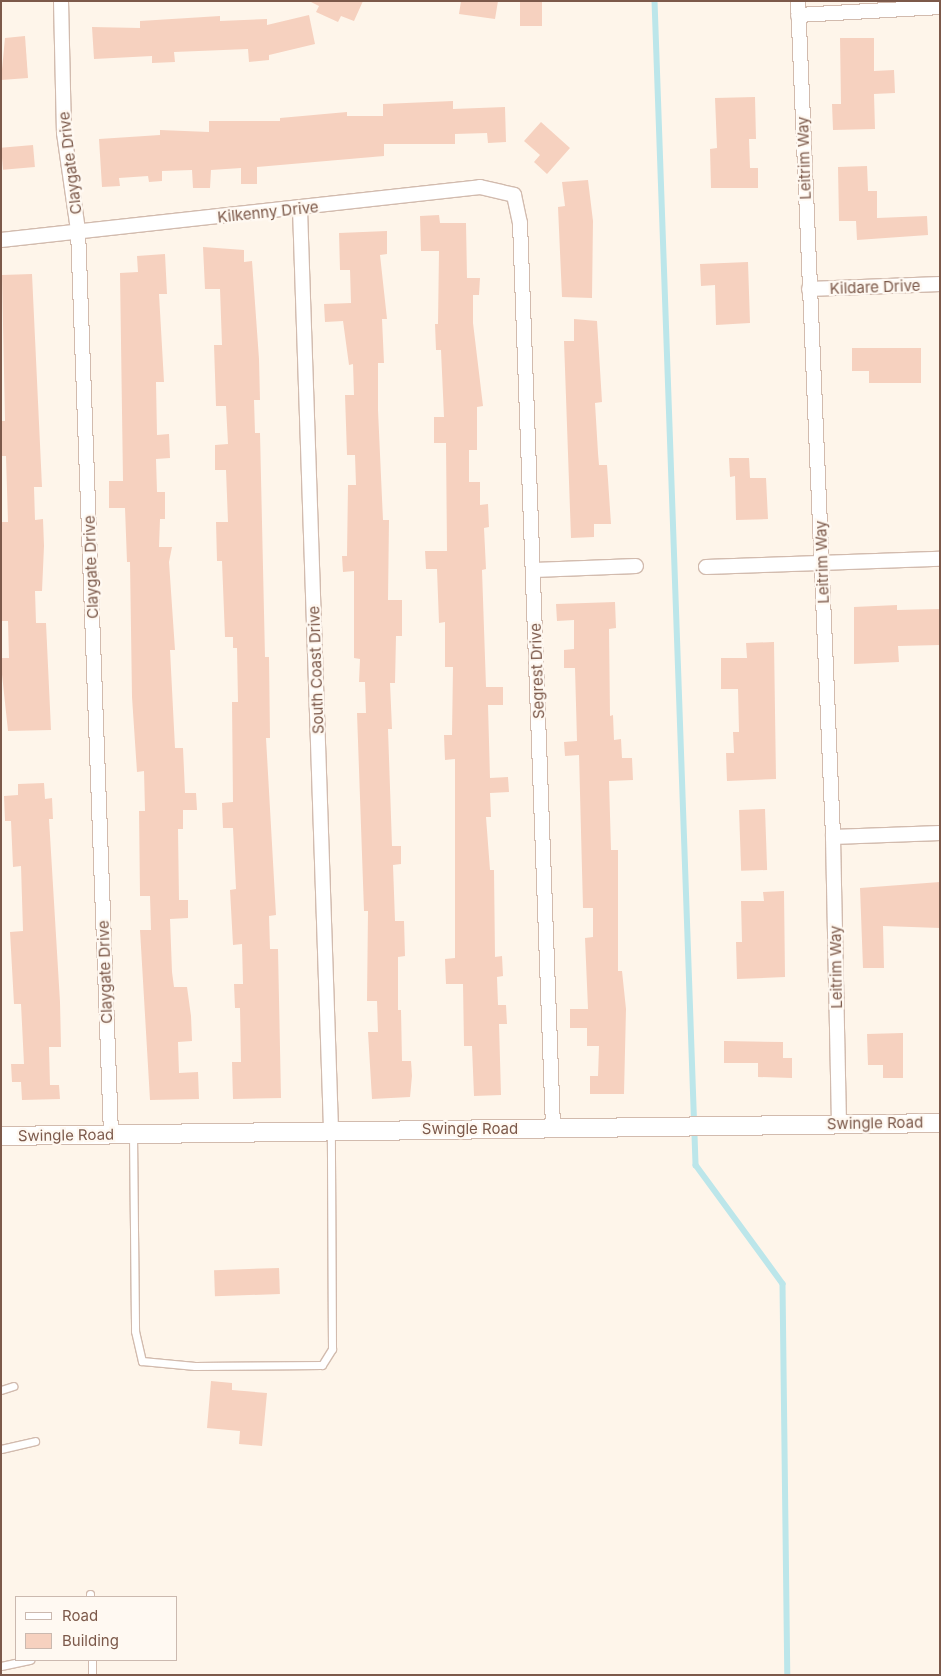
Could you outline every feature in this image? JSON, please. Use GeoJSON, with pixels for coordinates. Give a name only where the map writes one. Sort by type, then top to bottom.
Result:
{"type":"FeatureCollection","features":[{"type":"Feature","properties":{"kind":"street","name":"Claygate Drive"},"geometry":{"type":"LineString","coordinates":[[61,1],[64,133],[78,230],[111,1134]]}},
{"type":"Feature","properties":{"kind":"street"},"geometry":{"type":"LineString","coordinates":[[798,8],[940,7]]}},
{"type":"Feature","properties":{"kind":"street","name":"Leitrim Way"},"geometry":{"type":"LineString","coordinates":[[798,8],[833,837],[839,1124]]}},
{"type":"Feature","properties":{"kind":"street","name":"Kilkenny Drive"},"geometry":{"type":"LineString","coordinates":[[1,240],[78,230],[300,209],[480,187],[514,195],[518,214]]}},
{"type":"Feature","properties":{"kind":"street","name":"South Coast Drive"},"geometry":{"type":"LineString","coordinates":[[300,209],[331,1130]]}},
{"type":"Feature","properties":{"kind":"street","name":"Segrest Drive"},"geometry":{"type":"LineString","coordinates":[[518,214],[534,570],[553,1129]]}},
{"type":"Feature","properties":{"kind":"street","name":"Kildare Drive"},"geometry":{"type":"LineString","coordinates":[[809,289],[940,284]]}},
{"type":"Feature","properties":{"kind":"street"},"geometry":{"type":"LineString","coordinates":[[706,567],[940,559]]}},
{"type":"Feature","properties":{"kind":"street"},"geometry":{"type":"LineString","coordinates":[[534,570],[636,566]]}},
{"type":"Feature","properties":{"kind":"street"},"geometry":{"type":"LineString","coordinates":[[833,837],[940,833]]}},
{"type":"Feature","properties":{"kind":"street","name":"Swingle Road"},"geometry":{"type":"LineString","coordinates":[[1,1136],[940,1123]]}},
{"type":"Feature","properties":{"kind":"lane"},"geometry":{"type":"LineString","coordinates":[[133,1134],[135,1331],[142,1361],[195,1366],[322,1365],[332,1349],[331,1130]]}},
{"type":"Feature","properties":{"kind":"lane"},"geometry":{"type":"LineString","coordinates":[[1,1390],[13,1386]]}},
{"type":"Feature","properties":{"kind":"lane"},"geometry":{"type":"LineString","coordinates":[[1,1449],[35,1441]]}},
{"type":"Feature","properties":{"kind":"lane"},"geometry":{"type":"LineString","coordinates":[[1,1666],[25,1661]]}},
{"type":"Feature","properties":{"kind":"lane"},"geometry":{"type":"LineString","coordinates":[[92,1661],[92,1675]]}},
{"type":"Feature","properties":{"kind":"building"},"geometry":{"type":"Polygon","coordinates":[[[309,1],[363,1],[354,21],[341,16],[338,22],[316,12],[319,6],[309,1]]]}},
{"type":"Feature","properties":{"kind":"building"},"geometry":{"type":"Polygon","coordinates":[[[461,1],[498,1],[495,19],[459,14],[461,1]]]}},
{"type":"Feature","properties":{"kind":"building"},"geometry":{"type":"Polygon","coordinates":[[[520,1],[542,1],[542,26],[520,26],[520,1]]]}},
{"type":"Feature","properties":{"kind":"building"},"geometry":{"type":"Polygon","coordinates":[[[309,15],[315,44],[269,55],[269,60],[249,62],[248,49],[174,52],[175,62],[152,63],[152,56],[94,59],[92,27],[140,28],[140,21],[220,16],[220,21],[267,19],[267,25],[309,15]]]}},
{"type":"Feature","properties":{"kind":"building"},"geometry":{"type":"Polygon","coordinates":[[[25,36],[28,78],[1,80],[5,38],[25,36]]]}},
{"type":"Feature","properties":{"kind":"building"},"geometry":{"type":"Polygon","coordinates":[[[840,38],[874,38],[874,71],[894,70],[895,93],[874,94],[875,129],[833,130],[832,104],[841,104],[840,38]]]}},
{"type":"Feature","properties":{"kind":"building"},"geometry":{"type":"Polygon","coordinates":[[[755,97],[756,139],[749,139],[750,168],[758,168],[758,188],[711,188],[710,149],[717,148],[715,98],[755,97]]]}},
{"type":"Feature","properties":{"kind":"building"},"geometry":{"type":"Polygon","coordinates":[[[453,101],[453,109],[505,107],[506,142],[488,143],[487,133],[455,134],[455,144],[384,144],[384,156],[257,167],[257,184],[241,184],[241,168],[211,170],[210,188],[193,188],[192,170],[162,171],[162,181],[149,182],[148,176],[119,178],[120,186],[102,187],[99,139],[160,135],[160,130],[209,132],[209,121],[280,121],[280,118],[347,112],[347,116],[383,116],[383,104],[453,101]]]}},
{"type":"Feature","properties":{"kind":"building"},"geometry":{"type":"Polygon","coordinates":[[[541,122],[570,148],[547,174],[534,162],[540,155],[524,141],[541,122]]]}},
{"type":"Feature","properties":{"kind":"building"},"geometry":{"type":"Polygon","coordinates":[[[33,145],[35,167],[3,170],[1,148],[33,145]]]}},
{"type":"Feature","properties":{"kind":"building"},"geometry":{"type":"Polygon","coordinates":[[[867,166],[868,191],[877,191],[877,218],[927,216],[928,235],[857,240],[856,221],[839,221],[838,167],[867,166]]]}},
{"type":"Feature","properties":{"kind":"building"},"geometry":{"type":"Polygon","coordinates":[[[588,180],[593,221],[592,298],[562,297],[558,207],[565,206],[562,182],[588,180]]]}},
{"type":"Feature","properties":{"kind":"building"},"geometry":{"type":"Polygon","coordinates":[[[439,215],[440,223],[466,223],[467,278],[480,278],[479,295],[473,295],[473,323],[483,406],[477,407],[477,450],[469,450],[469,482],[480,482],[480,505],[488,504],[489,527],[484,528],[486,569],[482,570],[486,687],[503,687],[503,705],[488,705],[490,778],[508,777],[509,792],[490,793],[491,817],[486,817],[490,870],[494,870],[495,957],[502,956],[503,976],[497,977],[498,1005],[506,1005],[507,1024],[499,1024],[501,1095],[474,1096],[472,1046],[464,1046],[463,984],[446,984],[445,959],[455,958],[455,759],[445,760],[444,735],[452,735],[453,667],[445,667],[445,622],[439,623],[437,569],[426,569],[425,551],[447,551],[446,443],[434,443],[434,417],[444,417],[441,350],[436,350],[435,324],[438,324],[439,251],[421,251],[420,216],[439,215]]]}},
{"type":"Feature","properties":{"kind":"building"},"geometry":{"type":"Polygon","coordinates":[[[387,231],[387,254],[380,255],[387,319],[382,319],[384,363],[378,363],[378,410],[383,520],[389,520],[388,600],[402,600],[402,636],[396,636],[395,683],[390,683],[392,729],[388,729],[392,846],[401,846],[401,864],[393,865],[395,921],[404,921],[405,956],[398,957],[398,1010],[401,1010],[402,1061],[411,1061],[412,1076],[410,1097],[372,1099],[368,1032],[378,1032],[377,1001],[367,1001],[368,911],[364,911],[357,713],[366,713],[365,682],[359,682],[360,659],[354,658],[354,571],[343,572],[342,556],[347,556],[348,485],[356,485],[355,455],[347,455],[345,395],[354,395],[353,364],[349,365],[343,321],[325,322],[324,304],[351,303],[350,270],[340,270],[339,233],[387,231]]]}},
{"type":"Feature","properties":{"kind":"building"},"geometry":{"type":"Polygon","coordinates":[[[203,247],[244,250],[244,262],[252,261],[260,400],[254,400],[255,433],[260,433],[265,657],[269,657],[270,738],[266,738],[276,915],[269,916],[270,949],[278,949],[281,1098],[233,1099],[232,1062],[241,1062],[240,1008],[235,1008],[234,984],[243,984],[242,944],[233,945],[230,890],[236,889],[233,828],[223,828],[222,803],[233,802],[232,702],[238,702],[237,648],[233,648],[233,637],[225,637],[222,561],[217,561],[216,522],[228,522],[226,470],[215,470],[215,445],[228,444],[226,406],[216,406],[214,345],[222,345],[220,289],[205,289],[203,247]]]}},
{"type":"Feature","properties":{"kind":"building"},"geometry":{"type":"Polygon","coordinates":[[[165,254],[167,294],[159,294],[164,382],[156,382],[157,435],[169,434],[170,458],[156,459],[157,492],[165,492],[165,519],[160,519],[159,547],[172,547],[169,562],[175,650],[170,650],[175,748],[183,748],[185,793],[196,793],[197,810],[183,810],[183,829],[178,829],[179,900],[188,900],[188,918],[170,919],[172,972],[174,987],[187,987],[191,1016],[192,1041],[178,1042],[179,1073],[198,1072],[199,1099],[150,1100],[140,930],[151,930],[150,896],[140,896],[139,811],[145,811],[144,771],[137,772],[132,697],[130,562],[127,562],[125,508],[109,508],[109,481],[123,481],[120,273],[138,272],[137,256],[165,254]]]}},
{"type":"Feature","properties":{"kind":"building"},"geometry":{"type":"Polygon","coordinates":[[[748,262],[750,323],[716,325],[715,285],[701,286],[700,264],[748,262]]]}},
{"type":"Feature","properties":{"kind":"building"},"geometry":{"type":"Polygon","coordinates":[[[32,274],[42,487],[34,487],[35,520],[43,519],[44,546],[42,591],[35,591],[36,623],[46,623],[51,730],[8,731],[1,665],[1,658],[9,658],[8,621],[1,621],[1,522],[8,522],[6,456],[1,456],[1,421],[5,421],[2,275],[32,274]]]}},
{"type":"Feature","properties":{"kind":"building"},"geometry":{"type":"Polygon","coordinates":[[[574,319],[597,321],[602,402],[595,403],[598,453],[599,465],[607,465],[611,524],[594,524],[594,537],[571,538],[564,341],[574,341],[574,319]]]}},
{"type":"Feature","properties":{"kind":"building"},"geometry":{"type":"Polygon","coordinates":[[[852,348],[921,348],[921,383],[869,383],[869,371],[852,371],[852,348]]]}},
{"type":"Feature","properties":{"kind":"building"},"geometry":{"type":"Polygon","coordinates":[[[729,458],[749,458],[750,478],[766,478],[768,519],[736,520],[735,476],[730,477],[729,458]]]}},
{"type":"Feature","properties":{"kind":"building"},"geometry":{"type":"Polygon","coordinates":[[[615,602],[616,628],[609,629],[610,716],[613,715],[614,740],[621,739],[622,758],[632,758],[633,780],[609,781],[611,850],[618,850],[618,971],[622,971],[626,1009],[624,1094],[590,1094],[590,1076],[598,1076],[599,1046],[587,1046],[587,1028],[570,1028],[570,1009],[588,1009],[585,938],[593,937],[593,908],[583,908],[579,755],[565,756],[564,742],[577,741],[575,668],[564,668],[564,650],[574,649],[574,620],[557,621],[556,604],[615,602]]]}},
{"type":"Feature","properties":{"kind":"building"},"geometry":{"type":"Polygon","coordinates":[[[897,605],[897,610],[940,609],[940,645],[898,646],[899,662],[854,664],[854,607],[897,605]]]}},
{"type":"Feature","properties":{"kind":"building"},"geometry":{"type":"Polygon","coordinates":[[[774,642],[776,779],[727,781],[726,753],[734,753],[733,732],[739,732],[738,689],[721,689],[721,658],[747,658],[746,643],[774,642]]]}},
{"type":"Feature","properties":{"kind":"building"},"geometry":{"type":"Polygon","coordinates":[[[44,783],[45,799],[52,798],[53,819],[49,819],[61,1047],[49,1047],[50,1085],[59,1085],[60,1099],[22,1100],[21,1082],[12,1082],[11,1064],[24,1064],[21,1004],[14,1004],[10,932],[23,931],[21,866],[13,867],[11,821],[5,821],[4,796],[18,795],[18,784],[44,783]]]}},
{"type":"Feature","properties":{"kind":"building"},"geometry":{"type":"Polygon","coordinates":[[[765,809],[767,870],[741,871],[739,810],[765,809]]]}},
{"type":"Feature","properties":{"kind":"building"},"geometry":{"type":"Polygon","coordinates":[[[940,882],[940,928],[883,926],[884,968],[863,968],[860,888],[940,882]]]}},
{"type":"Feature","properties":{"kind":"building"},"geometry":{"type":"Polygon","coordinates":[[[784,891],[785,977],[737,979],[736,942],[742,942],[741,901],[764,901],[763,892],[784,891]]]}},
{"type":"Feature","properties":{"kind":"building"},"geometry":{"type":"Polygon","coordinates":[[[903,1033],[903,1078],[883,1078],[883,1065],[868,1065],[867,1034],[903,1033]]]}},
{"type":"Feature","properties":{"kind":"building"},"geometry":{"type":"Polygon","coordinates":[[[724,1041],[783,1042],[783,1058],[792,1058],[792,1078],[758,1077],[758,1063],[724,1063],[724,1041]]]}},
{"type":"Feature","properties":{"kind":"building"},"geometry":{"type":"Polygon","coordinates":[[[279,1268],[280,1294],[215,1296],[214,1270],[279,1268]]]}},
{"type":"Feature","properties":{"kind":"building"},"geometry":{"type":"Polygon","coordinates":[[[211,1381],[232,1383],[232,1390],[267,1393],[262,1446],[239,1444],[240,1431],[207,1428],[211,1381]]]}},
{"type":"Feature","properties":{"kind":"waterway"},"geometry":{"type":"LineString","coordinates":[[655,1],[696,1165],[783,1284],[788,1675]]}}]}
